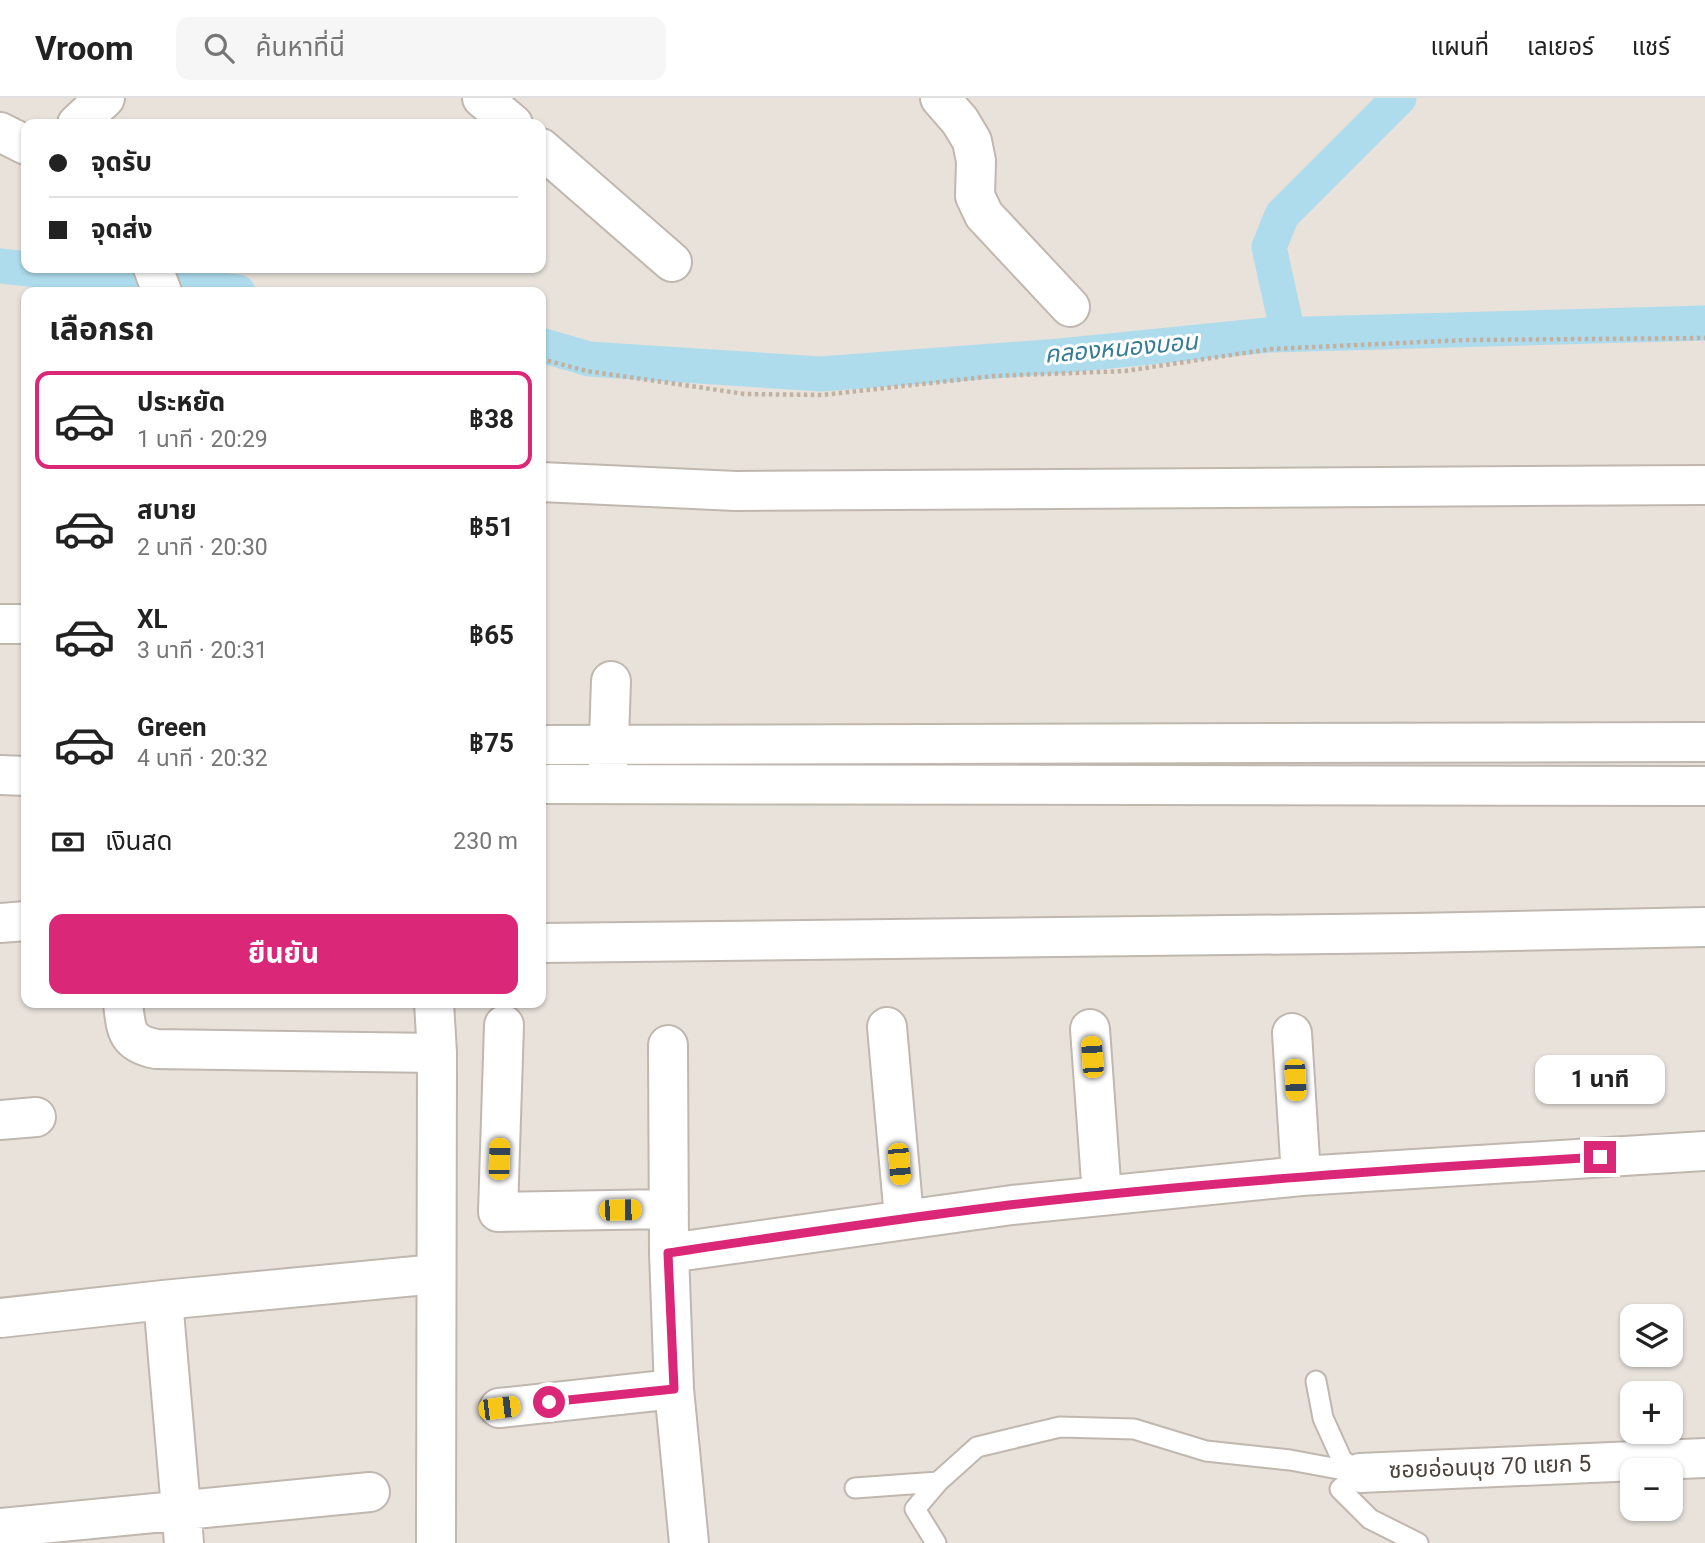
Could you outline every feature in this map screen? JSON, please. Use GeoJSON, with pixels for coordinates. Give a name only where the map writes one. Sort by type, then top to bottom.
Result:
{"type":"FeatureCollection","features":[{"type":"Feature","properties":{"kind":"street"},"geometry":{"type":"LineString","coordinates":[[82,119],[105,98]]}},
{"type":"Feature","properties":{"kind":"street"},"geometry":{"type":"LineString","coordinates":[[482,98],[507,119]]}},
{"type":"Feature","properties":{"kind":"street"},"geometry":{"type":"LineString","coordinates":[[940,98],[960,121],[972,141],[976,162],[975,196],[984,215],[1070,307]]}},
{"type":"Feature","properties":{"kind":"street"},"geometry":{"type":"LineString","coordinates":[[0,132],[21,142]]}},
{"type":"Feature","properties":{"kind":"street"},"geometry":{"type":"LineString","coordinates":[[546,153],[672,262]]}},
{"type":"Feature","properties":{"kind":"street"},"geometry":{"type":"LineString","coordinates":[[546,482],[736,491],[1705,485]]}},
{"type":"Feature","properties":{"kind":"street"},"geometry":{"type":"LineString","coordinates":[[0,624],[21,624]]}},
{"type":"Feature","properties":{"kind":"street"},"geometry":{"type":"LineString","coordinates":[[607,785],[611,681]]}},
{"type":"Feature","properties":{"kind":"street"},"geometry":{"type":"LineString","coordinates":[[546,745],[1705,742]]}},
{"type":"Feature","properties":{"kind":"street"},"geometry":{"type":"LineString","coordinates":[[0,775],[21,776]]}},
{"type":"Feature","properties":{"kind":"street"},"geometry":{"type":"LineString","coordinates":[[546,784],[1705,786]]}},
{"type":"Feature","properties":{"kind":"street"},"geometry":{"type":"LineString","coordinates":[[0,923],[21,921]]}},
{"type":"Feature","properties":{"kind":"street"},"geometry":{"type":"LineString","coordinates":[[546,943],[1413,933],[1705,926]]}},
{"type":"Feature","properties":{"kind":"street"},"geometry":{"type":"LineString","coordinates":[[124,1008],[128,1034],[139,1044],[156,1049],[437,1052]]}},
{"type":"Feature","properties":{"kind":"street"},"geometry":{"type":"LineString","coordinates":[[434,1008],[437,1052],[436,1543]]}},
{"type":"Feature","properties":{"kind":"street"},"geometry":{"type":"LineString","coordinates":[[503,1025],[498,1212],[669,1209]]}},
{"type":"Feature","properties":{"kind":"street"},"geometry":{"type":"LineString","coordinates":[[887,1027],[904,1218]]}},
{"type":"Feature","properties":{"kind":"street"},"geometry":{"type":"LineString","coordinates":[[1090,1029],[1102,1196]]}},
{"type":"Feature","properties":{"kind":"street"},"geometry":{"type":"LineString","coordinates":[[1292,1032],[1301,1176]]}},
{"type":"Feature","properties":{"kind":"street"},"geometry":{"type":"LineString","coordinates":[[668,1045],[668,1253],[674,1389],[689,1543]]}},
{"type":"Feature","properties":{"kind":"street"},"geometry":{"type":"LineString","coordinates":[[668,1253],[904,1218],[1301,1176],[1705,1151]]}},
{"type":"Feature","properties":{"kind":"street"},"geometry":{"type":"LineString","coordinates":[[0,1318],[436,1274]]}},
{"type":"Feature","properties":{"kind":"street"},"geometry":{"type":"LineString","coordinates":[[163,1300],[183,1526]]}},
{"type":"Feature","properties":{"kind":"street"},"geometry":{"type":"LineString","coordinates":[[499,1408],[674,1389]]}},
{"type":"Feature","properties":{"kind":"street","name":"ซอยอ่อนนุช 70 แยก 5"},"geometry":{"type":"LineString","coordinates":[[1360,1473],[1705,1458]]}},
{"type":"Feature","properties":{"kind":"street"},"geometry":{"type":"LineString","coordinates":[[0,1528],[183,1526],[370,1492]]}},
{"type":"Feature","properties":{"kind":"lane"},"geometry":{"type":"LineString","coordinates":[[1316,1381],[1323,1418],[1342,1460],[1360,1473]]}},
{"type":"Feature","properties":{"kind":"lane"},"geometry":{"type":"LineString","coordinates":[[936,1543],[915,1509],[937,1482],[976,1447],[1060,1427],[1134,1429],[1206,1451],[1290,1460],[1360,1473]]}},
{"type":"Feature","properties":{"kind":"lane"},"geometry":{"type":"LineString","coordinates":[[1360,1473],[1340,1489],[1370,1520],[1418,1543]]}},
{"type":"Feature","properties":{"kind":"lane"},"geometry":{"type":"LineString","coordinates":[[855,1488],[937,1482]]}},
{"type":"Feature","properties":{"kind":"path"},"geometry":{"type":"LineString","coordinates":[[546,360],[587,372],[745,394],[822,395],[994,376],[1125,371],[1271,349],[1466,340],[1705,338]]}},
{"type":"Feature","properties":{"kind":"shaded area"},"geometry":{"type":"Polygon","coordinates":[[[0,98],[1705,98],[1705,1543],[0,1543],[0,98]]]}},
{"type":"Feature","properties":{"kind":"waterway"},"geometry":{"type":"LineString","coordinates":[[1288,334],[1269,247],[1282,215],[1399,98]]}},
{"type":"Feature","properties":{"kind":"waterway","name":"คลองหนองบอน"},"geometry":{"type":"LineString","coordinates":[[0,266],[21,268]]}},
{"type":"Feature","properties":{"kind":"waterway","name":"คลองหนองบอน"},"geometry":{"type":"LineString","coordinates":[[64,273],[192,287]]}},
{"type":"Feature","properties":{"kind":"waterway","name":"คลองหนองบอน"},"geometry":{"type":"LineString","coordinates":[[546,346],[589,359],[821,374],[1060,356],[1268,335],[1705,323]]}},
{"type":"Feature","properties":{"kind":"route"},"geometry":{"type":"LineString","coordinates":[[549,1402],[674,1389],[668,1253],[1012,1205],[1301,1176],[1600,1157]]}}]}
